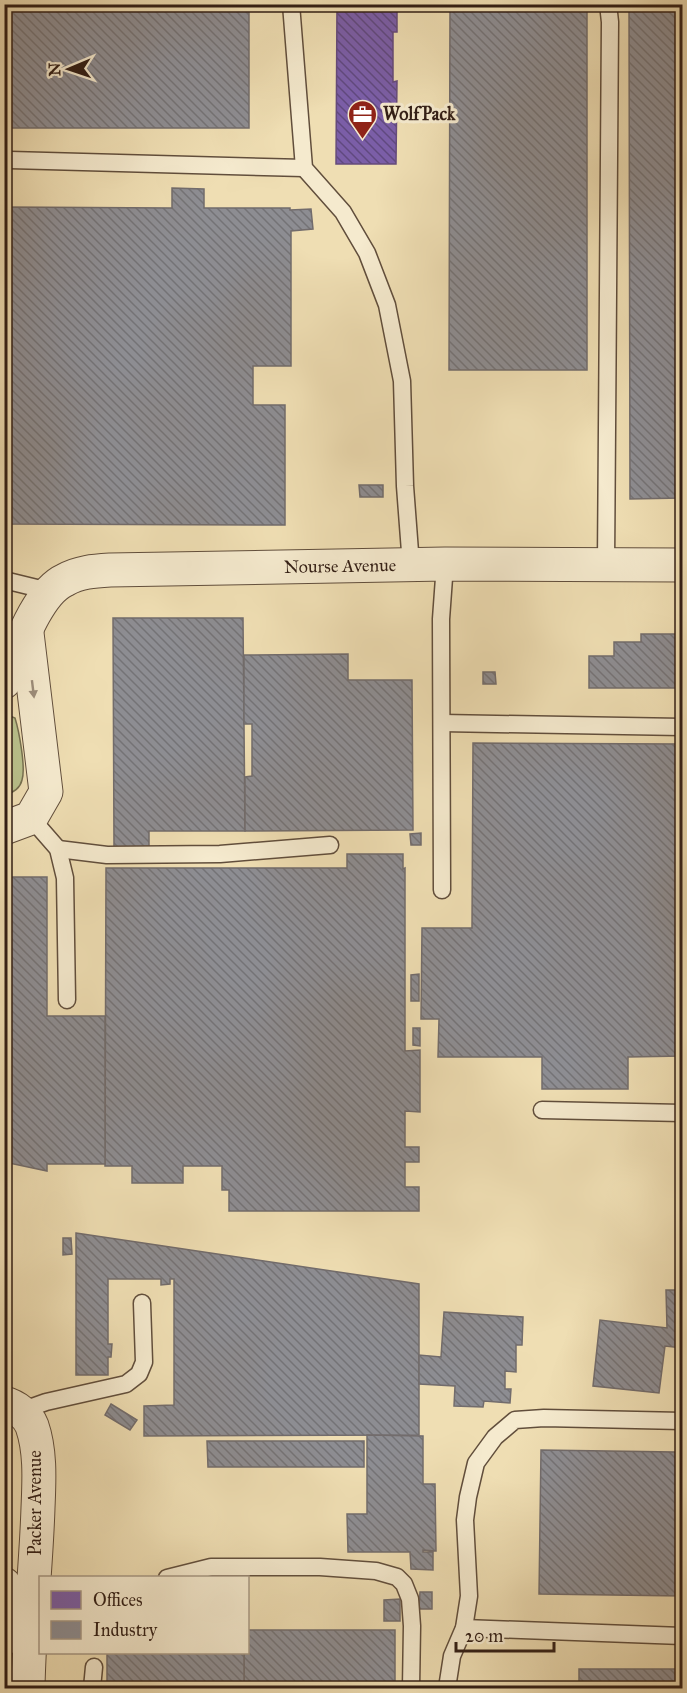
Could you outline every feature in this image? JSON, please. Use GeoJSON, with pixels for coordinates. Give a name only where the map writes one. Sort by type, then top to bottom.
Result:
{"type":"FeatureCollection","features":[{"type":"Feature","properties":{"kind":"street","name":"Nourse Avenue"},"geometry":{"type":"LineString","coordinates":[[4,682],[26,631],[49,591],[63,580],[83,572],[445,564],[682,565]]}},
{"type":"Feature","properties":{"kind":"street"},"geometry":{"type":"LineString","coordinates":[[18,823],[46,792],[26,631]]}},
{"type":"Feature","properties":{"kind":"street","name":"Packer Avenue"},"geometry":{"type":"LineString","coordinates":[[13,1407],[31,1424],[39,1469],[36,1606],[29,1654],[28,1689]]}},
{"type":"Feature","properties":{"kind":"street","name":"Packer Avenue"},"geometry":{"type":"LineString","coordinates":[[4,1584],[29,1654]]}},
{"type":"Feature","properties":{"kind":"lane"},"geometry":{"type":"LineString","coordinates":[[291,4],[304,168],[343,212],[367,253],[387,305],[402,381],[405,486],[411,565]]}},
{"type":"Feature","properties":{"kind":"lane"},"geometry":{"type":"LineString","coordinates":[[606,564],[610,22],[608,4]]}},
{"type":"Feature","properties":{"kind":"lane"},"geometry":{"type":"LineString","coordinates":[[10,160],[304,168]]}},
{"type":"Feature","properties":{"kind":"lane"},"geometry":{"type":"LineString","coordinates":[[442,890],[441,619],[445,564]]}},
{"type":"Feature","properties":{"kind":"lane"},"geometry":{"type":"LineString","coordinates":[[4,580],[49,591]]}},
{"type":"Feature","properties":{"kind":"lane"},"geometry":{"type":"LineString","coordinates":[[442,723],[682,727]]}},
{"type":"Feature","properties":{"kind":"lane"},"geometry":{"type":"LineString","coordinates":[[18,823],[58,849],[107,855],[220,854],[330,845]]}},
{"type":"Feature","properties":{"kind":"lane"},"geometry":{"type":"LineString","coordinates":[[58,849],[65,878],[67,1000]]}},
{"type":"Feature","properties":{"kind":"lane"},"geometry":{"type":"LineString","coordinates":[[542,1110],[682,1113]]}},
{"type":"Feature","properties":{"kind":"lane"},"geometry":{"type":"LineString","coordinates":[[13,1407],[126,1384],[140,1374],[144,1362],[142,1303]]}},
{"type":"Feature","properties":{"kind":"lane"},"geometry":{"type":"LineString","coordinates":[[447,1689],[452,1656],[464,1628],[469,1596],[465,1520],[468,1497],[476,1464],[495,1437],[515,1420],[544,1418],[682,1421]]}},
{"type":"Feature","properties":{"kind":"lane"},"geometry":{"type":"LineString","coordinates":[[175,1576],[211,1567],[309,1567],[376,1571],[397,1577],[404,1584],[411,1599],[411,1689]]}},
{"type":"Feature","properties":{"kind":"lane"},"geometry":{"type":"LineString","coordinates":[[464,1628],[682,1635]]}},
{"type":"Feature","properties":{"kind":"lane"},"geometry":{"type":"LineString","coordinates":[[92,1689],[94,1667]]}},
{"type":"Feature","properties":{"kind":"green space"},"geometry":{"type":"Polygon","coordinates":[[[10,716],[15,718],[18,731],[23,774],[18,788],[5,795],[5,720],[10,716]]]}},
{"type":"Feature","properties":{"kind":"building: Offices"},"geometry":{"type":"Polygon","coordinates":[[[337,4],[397,4],[397,32],[393,32],[393,82],[397,81],[396,164],[336,164],[337,4]]]}},
{"type":"Feature","properties":{"kind":"building: Industry"},"geometry":{"type":"Polygon","coordinates":[[[4,4],[249,4],[249,128],[4,128],[4,4]]]}},
{"type":"Feature","properties":{"kind":"building: Industry"},"geometry":{"type":"Polygon","coordinates":[[[629,4],[682,4],[682,498],[630,499],[629,4]]]}},
{"type":"Feature","properties":{"kind":"building: Industry"},"geometry":{"type":"Polygon","coordinates":[[[450,5],[587,5],[587,370],[449,370],[450,5]]]}},
{"type":"Feature","properties":{"kind":"building: Industry"},"geometry":{"type":"Polygon","coordinates":[[[172,188],[204,189],[204,208],[311,209],[313,229],[291,231],[291,366],[253,366],[253,405],[285,405],[285,525],[4,524],[4,207],[172,208],[172,188]]]}},
{"type":"Feature","properties":{"kind":"building: Industry"},"geometry":{"type":"Polygon","coordinates":[[[359,485],[383,485],[383,497],[360,497],[359,485]]]}},
{"type":"Feature","properties":{"kind":"building: Industry"},"geometry":{"type":"Polygon","coordinates":[[[113,618],[243,618],[245,831],[149,831],[149,849],[114,849],[113,618]]]}},
{"type":"Feature","properties":{"kind":"building: Industry"},"geometry":{"type":"Polygon","coordinates":[[[641,634],[682,634],[682,688],[589,688],[589,656],[614,656],[614,642],[641,642],[641,634]]]}},
{"type":"Feature","properties":{"kind":"building: Industry"},"geometry":{"type":"Polygon","coordinates":[[[348,654],[348,680],[412,680],[413,830],[245,831],[245,777],[252,776],[252,724],[244,724],[244,655],[348,654]]]}},
{"type":"Feature","properties":{"kind":"building: Industry"},"geometry":{"type":"Polygon","coordinates":[[[483,672],[495,672],[496,684],[483,684],[483,672]]]}},
{"type":"Feature","properties":{"kind":"building: Industry"},"geometry":{"type":"Polygon","coordinates":[[[473,743],[682,744],[682,1056],[628,1057],[628,1089],[542,1089],[542,1057],[438,1057],[439,1019],[421,1019],[422,928],[472,928],[473,743]]]}},
{"type":"Feature","properties":{"kind":"building: Industry"},"geometry":{"type":"Polygon","coordinates":[[[421,833],[421,845],[411,845],[410,834],[421,833]]]}},
{"type":"Feature","properties":{"kind":"building: Industry"},"geometry":{"type":"Polygon","coordinates":[[[347,854],[403,854],[403,869],[405,868],[405,1051],[420,1050],[420,1112],[405,1111],[405,1147],[419,1147],[419,1162],[405,1162],[405,1187],[419,1187],[419,1211],[229,1211],[229,1190],[222,1190],[222,1166],[183,1166],[183,1183],[132,1183],[132,1166],[105,1166],[106,868],[347,868],[347,854]]]}},
{"type":"Feature","properties":{"kind":"building: Industry"},"geometry":{"type":"Polygon","coordinates":[[[4,877],[47,877],[47,1016],[105,1016],[105,1164],[47,1164],[47,1171],[4,1162],[4,877]]]}},
{"type":"Feature","properties":{"kind":"building: Industry"},"geometry":{"type":"Polygon","coordinates":[[[419,974],[419,1001],[411,1001],[411,975],[419,974]]]}},
{"type":"Feature","properties":{"kind":"building: Industry"},"geometry":{"type":"Polygon","coordinates":[[[413,1028],[420,1028],[420,1046],[413,1045],[413,1028]]]}},
{"type":"Feature","properties":{"kind":"building: Industry"},"geometry":{"type":"Polygon","coordinates":[[[76,1233],[419,1284],[419,1435],[144,1436],[144,1406],[174,1405],[174,1279],[170,1279],[170,1284],[161,1285],[161,1279],[108,1279],[108,1344],[112,1344],[111,1357],[108,1357],[108,1375],[76,1375],[76,1233]]]}},
{"type":"Feature","properties":{"kind":"building: Industry"},"geometry":{"type":"Polygon","coordinates":[[[63,1238],[71,1238],[72,1254],[63,1255],[63,1238]]]}},
{"type":"Feature","properties":{"kind":"building: Industry"},"geometry":{"type":"Polygon","coordinates":[[[666,1290],[682,1290],[682,1348],[665,1346],[659,1393],[593,1386],[600,1320],[667,1328],[666,1290]]]}},
{"type":"Feature","properties":{"kind":"building: Industry"},"geometry":{"type":"Polygon","coordinates":[[[444,1312],[523,1317],[522,1345],[516,1345],[516,1372],[505,1371],[505,1389],[511,1389],[510,1403],[484,1401],[483,1407],[454,1406],[455,1386],[419,1384],[419,1355],[441,1357],[444,1312]]]}},
{"type":"Feature","properties":{"kind":"building: Industry"},"geometry":{"type":"Polygon","coordinates":[[[111,1404],[137,1420],[130,1430],[105,1415],[111,1404]]]}},
{"type":"Feature","properties":{"kind":"building: Industry"},"geometry":{"type":"Polygon","coordinates":[[[367,1435],[423,1436],[423,1484],[435,1484],[436,1551],[423,1550],[423,1552],[433,1552],[433,1570],[411,1569],[410,1552],[348,1552],[347,1514],[367,1514],[367,1435]]]}},
{"type":"Feature","properties":{"kind":"building: Industry"},"geometry":{"type":"Polygon","coordinates":[[[207,1441],[364,1441],[364,1467],[208,1467],[207,1441]]]}},
{"type":"Feature","properties":{"kind":"building: Industry"},"geometry":{"type":"Polygon","coordinates":[[[541,1450],[675,1452],[682,1460],[682,1596],[539,1594],[541,1450]]]}},
{"type":"Feature","properties":{"kind":"building: Industry"},"geometry":{"type":"Polygon","coordinates":[[[420,1592],[432,1592],[432,1609],[419,1609],[420,1592]]]}},
{"type":"Feature","properties":{"kind":"building: Industry"},"geometry":{"type":"Polygon","coordinates":[[[400,1599],[400,1621],[384,1621],[384,1600],[400,1599]]]}},
{"type":"Feature","properties":{"kind":"building: Industry"},"geometry":{"type":"Polygon","coordinates":[[[249,1630],[395,1630],[395,1688],[244,1688],[244,1654],[249,1654],[249,1630]]]}},
{"type":"Feature","properties":{"kind":"building: Industry"},"geometry":{"type":"Polygon","coordinates":[[[107,1654],[244,1654],[244,1688],[107,1688],[107,1654]]]}},
{"type":"Feature","properties":{"kind":"building: Industry"},"geometry":{"type":"Polygon","coordinates":[[[579,1669],[682,1669],[682,1688],[579,1688],[579,1669]]]}},
{"type":"Feature","properties":{"kind":"place","name":"WolfPack"},"geometry":{"type":"Point","coordinates":[362,140]}}]}
